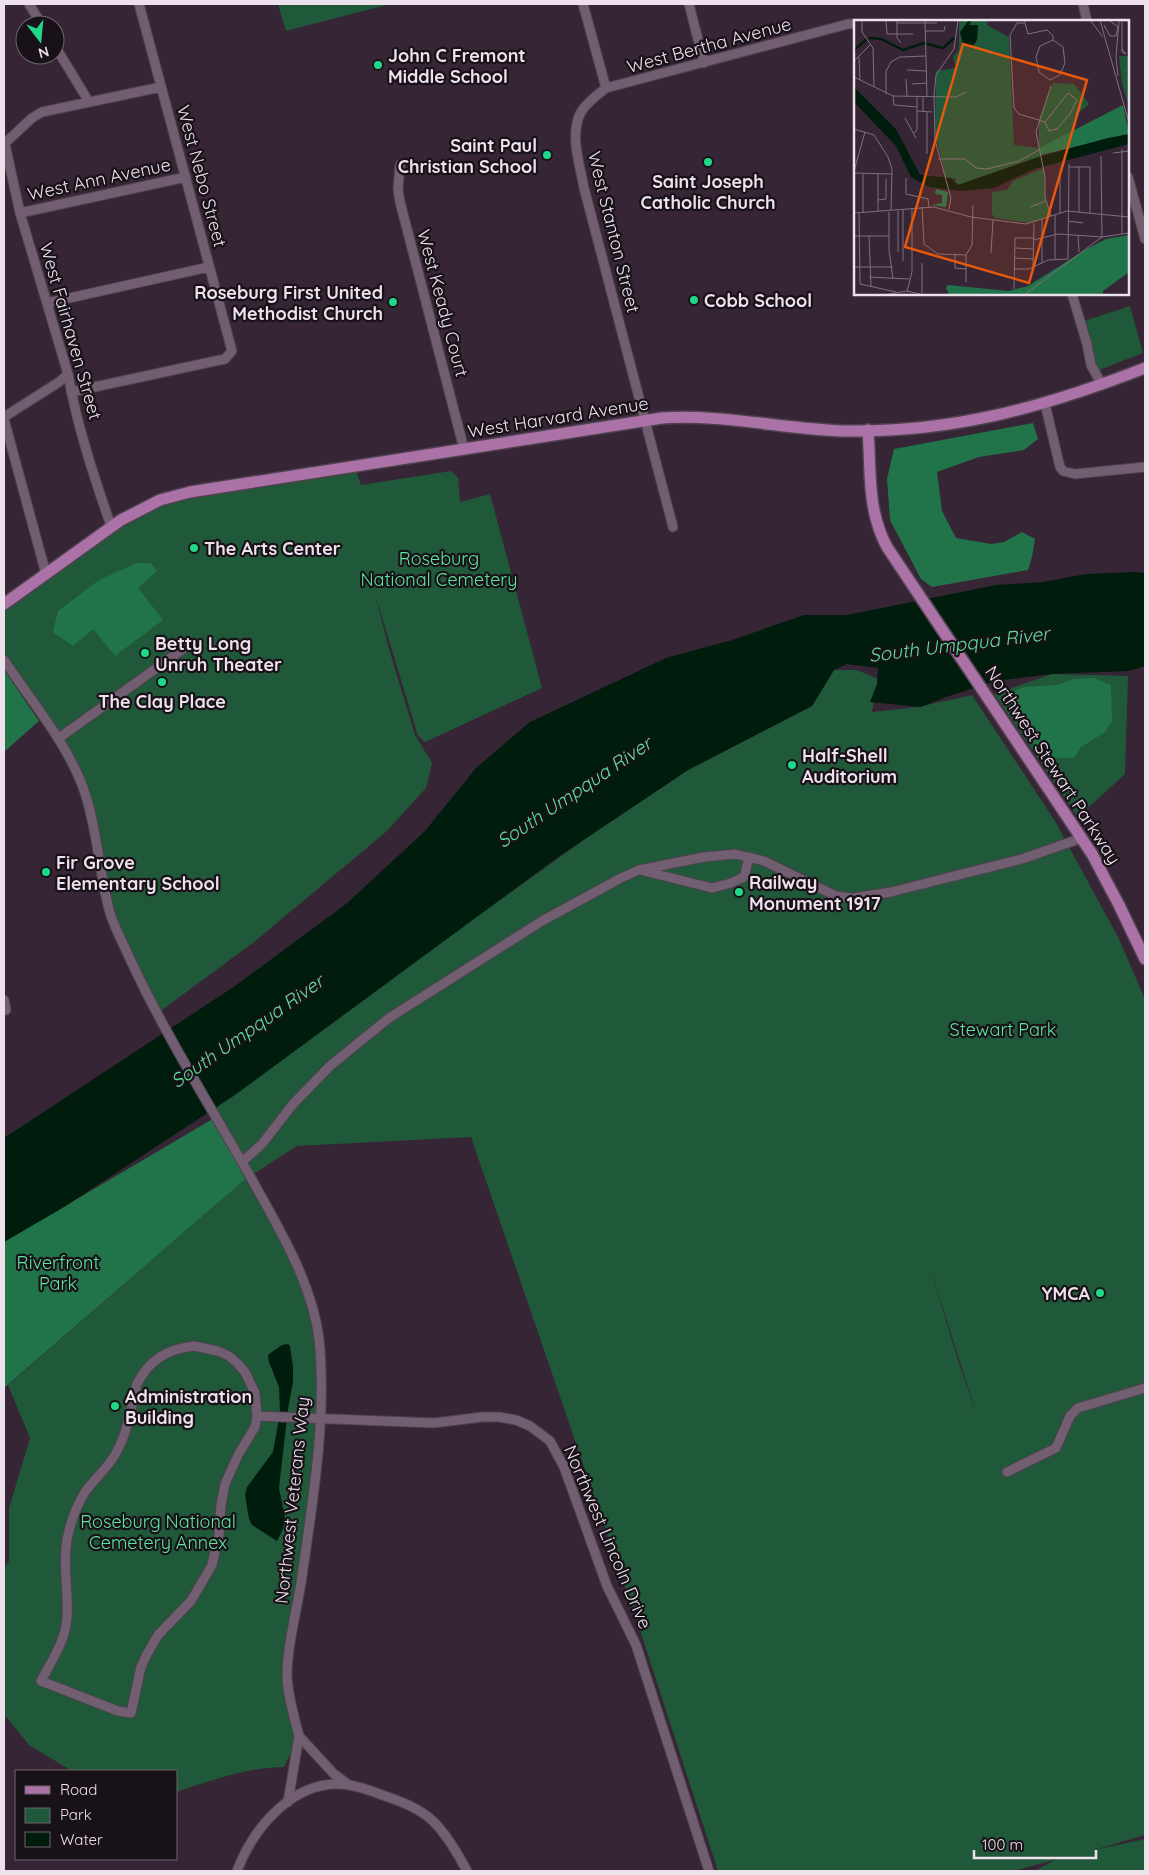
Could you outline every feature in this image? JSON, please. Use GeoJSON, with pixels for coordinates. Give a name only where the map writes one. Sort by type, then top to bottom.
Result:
{"type":"FeatureCollection","features":[{"type":"Feature","properties":{"kind":"main road","name":"West Harvard Avenue"},"geometry":{"type":"LineString","coordinates":[[4,604],[111,526],[149,505],[190,492],[644,421],[700,417],[809,429],[868,430],[929,427],[960,423],[1045,404],[1145,368]]}},
{"type":"Feature","properties":{"kind":"main road","name":"Northwest Stewart Parkway"},"geometry":{"type":"LineString","coordinates":[[868,430],[870,492],[881,536],[1082,838],[1107,881],[1145,959]]}},
{"type":"Feature","properties":{"kind":"street"},"geometry":{"type":"LineString","coordinates":[[29,4],[36,15]]}},
{"type":"Feature","properties":{"kind":"street","name":"West Nebo Street"},"geometry":{"type":"LineString","coordinates":[[71,392],[220,360],[229,356],[232,351],[138,4]]}},
{"type":"Feature","properties":{"kind":"street"},"geometry":{"type":"LineString","coordinates":[[583,4],[606,88]]}},
{"type":"Feature","properties":{"kind":"street"},"geometry":{"type":"LineString","coordinates":[[689,4],[704,63]]}},
{"type":"Feature","properties":{"kind":"street"},"geometry":{"type":"LineString","coordinates":[[1083,4],[1087,20]]}},
{"type":"Feature","properties":{"kind":"street","name":"West Bertha Avenue"},"geometry":{"type":"LineString","coordinates":[[606,88],[852,24]]}},
{"type":"Feature","properties":{"kind":"street"},"geometry":{"type":"LineString","coordinates":[[65,62],[89,102]]}},
{"type":"Feature","properties":{"kind":"street"},"geometry":{"type":"LineString","coordinates":[[4,144],[37,115],[161,87]]}},
{"type":"Feature","properties":{"kind":"street","name":"West Stanton Street"},"geometry":{"type":"LineString","coordinates":[[606,88],[590,101],[581,113],[577,126],[576,141],[584,188],[672,526]]}},
{"type":"Feature","properties":{"kind":"street","name":"West Fairhaven Street"},"geometry":{"type":"LineString","coordinates":[[4,144],[20,213],[68,374],[71,392],[100,494],[111,526]]}},
{"type":"Feature","properties":{"kind":"street","name":"West Keady Court"},"geometry":{"type":"LineString","coordinates":[[400,165],[398,189],[400,202],[464,449]]}},
{"type":"Feature","properties":{"kind":"street","name":"West Ann Avenue"},"geometry":{"type":"LineString","coordinates":[[20,213],[186,177]]}},
{"type":"Feature","properties":{"kind":"street"},"geometry":{"type":"LineString","coordinates":[[1129,181],[1145,239]]}},
{"type":"Feature","properties":{"kind":"street"},"geometry":{"type":"LineString","coordinates":[[47,303],[209,267]]}},
{"type":"Feature","properties":{"kind":"street"},"geometry":{"type":"LineString","coordinates":[[1072,295],[1087,344],[1091,365],[1102,385]]}},
{"type":"Feature","properties":{"kind":"street"},"geometry":{"type":"LineString","coordinates":[[46,574],[4,418],[68,374]]}},
{"type":"Feature","properties":{"kind":"street"},"geometry":{"type":"LineString","coordinates":[[1045,404],[1060,467],[1063,471],[1075,474],[1145,467]]}},
{"type":"Feature","properties":{"kind":"street"},"geometry":{"type":"LineString","coordinates":[[59,738],[183,650]]}},
{"type":"Feature","properties":{"kind":"street","name":"Northwest Veterans Way"},"geometry":{"type":"LineString","coordinates":[[4,660],[59,738],[75,769],[86,794],[110,912],[133,965],[158,1013],[286,1243],[310,1302],[319,1338],[320,1419],[317,1456],[298,1606],[288,1655],[287,1675],[289,1692],[299,1736],[288,1802]]}},
{"type":"Feature","properties":{"kind":"street"},"geometry":{"type":"LineString","coordinates":[[242,1162],[262,1144],[293,1104],[325,1072],[389,1018],[542,921],[639,870],[724,854],[749,857],[764,861],[823,891],[836,896],[853,898],[891,892],[1022,859],[1082,838]]}},
{"type":"Feature","properties":{"kind":"street"},"geometry":{"type":"LineString","coordinates":[[639,870],[712,888],[744,877],[749,857]]}},
{"type":"Feature","properties":{"kind":"street"},"geometry":{"type":"LineString","coordinates":[[4,1000],[6,1010]]}},
{"type":"Feature","properties":{"kind":"street"},"geometry":{"type":"LineString","coordinates":[[194,1346],[218,1351],[229,1356],[245,1372],[255,1393],[257,1416],[254,1427],[238,1455],[225,1484],[221,1505],[219,1535],[212,1565],[191,1601],[158,1635],[146,1656],[141,1667],[131,1713],[118,1711],[41,1681],[55,1657],[64,1634],[67,1599],[66,1542],[74,1516],[85,1493],[115,1456],[121,1444],[132,1412],[137,1384],[147,1368],[161,1356],[177,1348],[194,1346]]}},
{"type":"Feature","properties":{"kind":"street"},"geometry":{"type":"LineString","coordinates":[[1007,1472],[1056,1448],[1070,1416],[1078,1408],[1145,1388]]}},
{"type":"Feature","properties":{"kind":"street","name":"Northwest Lincoln Drive"},"geometry":{"type":"LineString","coordinates":[[257,1416],[434,1422],[499,1417],[516,1420],[530,1426],[550,1441],[564,1467],[605,1580],[636,1645],[709,1871]]}},
{"type":"Feature","properties":{"kind":"street","name":"Northwest Veterans Way"},"geometry":{"type":"LineString","coordinates":[[299,1736],[334,1774],[349,1785],[420,1810],[434,1822],[445,1836],[467,1871]]}},
{"type":"Feature","properties":{"kind":"street","name":"Northwest Veterans Way"},"geometry":{"type":"LineString","coordinates":[[237,1871],[247,1850],[275,1811],[305,1792],[320,1787],[349,1785]]}},
{"type":"Feature","properties":{"kind":"green space"},"geometry":{"type":"Polygon","coordinates":[[[278,4],[390,4],[286,31],[278,4]]]}},
{"type":"Feature","properties":{"kind":"green space"},"geometry":{"type":"Polygon","coordinates":[[[1130,306],[1143,353],[1094,372],[1081,322],[1130,306]]]}},
{"type":"Feature","properties":{"kind":"green space"},"geometry":{"type":"Polygon","coordinates":[[[1033,423],[1038,439],[1024,450],[979,457],[937,472],[942,511],[956,538],[991,544],[1004,542],[1022,532],[1035,539],[1028,570],[932,587],[921,579],[890,520],[887,479],[894,449],[1033,423]]]}},
{"type":"Feature","properties":{"kind":"green space","name":"Roseburg National Cemetery"},"geometry":{"type":"Polygon","coordinates":[[[354,465],[361,485],[451,471],[458,478],[460,502],[490,494],[542,688],[425,742],[418,736],[375,594],[389,649],[415,735],[432,763],[426,788],[387,831],[254,942],[158,1013],[110,913],[80,780],[4,661],[4,604],[160,500],[354,465]]]}},
{"type":"Feature","properties":{"kind":"green space"},"geometry":{"type":"Polygon","coordinates":[[[137,563],[151,563],[157,571],[138,588],[163,620],[115,656],[93,629],[73,646],[53,632],[58,611],[99,580],[137,563]]]}},
{"type":"Feature","properties":{"kind":"green space"},"geometry":{"type":"Polygon","coordinates":[[[4,670],[39,721],[4,752],[4,670]]]}},
{"type":"Feature","properties":{"kind":"green space"},"geometry":{"type":"Polygon","coordinates":[[[834,670],[857,670],[878,679],[872,712],[918,707],[972,695],[1055,821],[1118,937],[1145,999],[1145,1835],[1094,1850],[1145,1839],[1145,1871],[1034,1871],[1057,1859],[1013,1871],[718,1871],[639,1627],[471,1137],[297,1146],[250,1176],[304,1285],[319,1338],[320,1419],[288,1655],[294,1747],[284,1767],[242,1772],[178,1791],[178,1770],[70,1770],[29,1745],[4,1714],[4,1569],[9,1561],[9,1508],[30,1438],[8,1385],[249,1176],[192,1073],[489,908],[588,837],[688,770],[812,706],[834,670]],[[929,1265],[959,1363],[978,1418],[929,1265]]]}},
{"type":"Feature","properties":{"kind":"green space"},"geometry":{"type":"Polygon","coordinates":[[[1052,674],[1128,676],[1125,774],[1078,817],[994,694],[1052,674]]]}},
{"type":"Feature","properties":{"kind":"green space"},"geometry":{"type":"Polygon","coordinates":[[[1094,678],[1111,685],[1112,722],[1104,733],[1081,747],[1074,758],[1055,758],[1035,745],[1004,700],[1009,693],[1024,687],[1057,685],[1074,679],[1094,678]]]}},
{"type":"Feature","properties":{"kind":"green space","name":"Riverfront Park"},"geometry":{"type":"Polygon","coordinates":[[[216,1117],[249,1176],[4,1388],[4,1242],[216,1117]]]}},
{"type":"Feature","properties":{"kind":"water","name":"South Umpqua River"},"geometry":{"type":"Polygon","coordinates":[[[1145,573],[1145,666],[1129,671],[1052,674],[996,681],[921,707],[870,702],[877,684],[878,668],[847,664],[834,670],[812,706],[688,770],[561,855],[235,1095],[64,1207],[4,1242],[4,1138],[235,986],[346,904],[425,831],[476,768],[530,722],[666,658],[732,640],[804,615],[847,615],[996,585],[1043,582],[1086,574],[1145,573]]]}},
{"type":"Feature","properties":{"kind":"water"},"geometry":{"type":"Polygon","coordinates":[[[288,1344],[290,1346],[293,1367],[293,1382],[279,1488],[285,1518],[283,1529],[277,1541],[252,1525],[249,1519],[245,1495],[247,1487],[273,1452],[280,1414],[279,1387],[268,1356],[282,1345],[288,1344]]]}},
{"type":"Feature","properties":{"kind":"place","name":"John C Fremont Middle School"},"geometry":{"type":"Point","coordinates":[378,65]}},
{"type":"Feature","properties":{"kind":"place","name":"Saint Paul Christian School"},"geometry":{"type":"Point","coordinates":[547,155]}},
{"type":"Feature","properties":{"kind":"place","name":"Saint Joseph Catholic Church"},"geometry":{"type":"Point","coordinates":[708,162]}},
{"type":"Feature","properties":{"kind":"place","name":"Cobb School"},"geometry":{"type":"Point","coordinates":[694,300]}},
{"type":"Feature","properties":{"kind":"place","name":"Roseburg First United Methodist Church"},"geometry":{"type":"Point","coordinates":[393,302]}},
{"type":"Feature","properties":{"kind":"place","name":"The Arts Center"},"geometry":{"type":"Point","coordinates":[194,548]}},
{"type":"Feature","properties":{"kind":"place","name":"Betty Long Unruh Theater"},"geometry":{"type":"Point","coordinates":[145,653]}},
{"type":"Feature","properties":{"kind":"place","name":"The Clay Place"},"geometry":{"type":"Point","coordinates":[162,682]}},
{"type":"Feature","properties":{"kind":"place","name":"Half-Shell Auditorium"},"geometry":{"type":"Point","coordinates":[792,765]}},
{"type":"Feature","properties":{"kind":"place","name":"Fir Grove Elementary School"},"geometry":{"type":"Point","coordinates":[46,872]}},
{"type":"Feature","properties":{"kind":"place","name":"Railway Monument 1917"},"geometry":{"type":"Point","coordinates":[739,892]}},
{"type":"Feature","properties":{"kind":"place","name":"YMCA"},"geometry":{"type":"Point","coordinates":[1100,1293]}},
{"type":"Feature","properties":{"kind":"place","name":"Administration Building"},"geometry":{"type":"Point","coordinates":[115,1406]}},
{"type":"Feature","properties":{"kind":"park label","name":"Stewart Park"},"geometry":{"type":"Point","coordinates":[1003,1029]}},
{"type":"Feature","properties":{"kind":"park label","name":"Roseburg National Cemetery Annex"},"geometry":{"type":"Point","coordinates":[158,1531]}}]}
